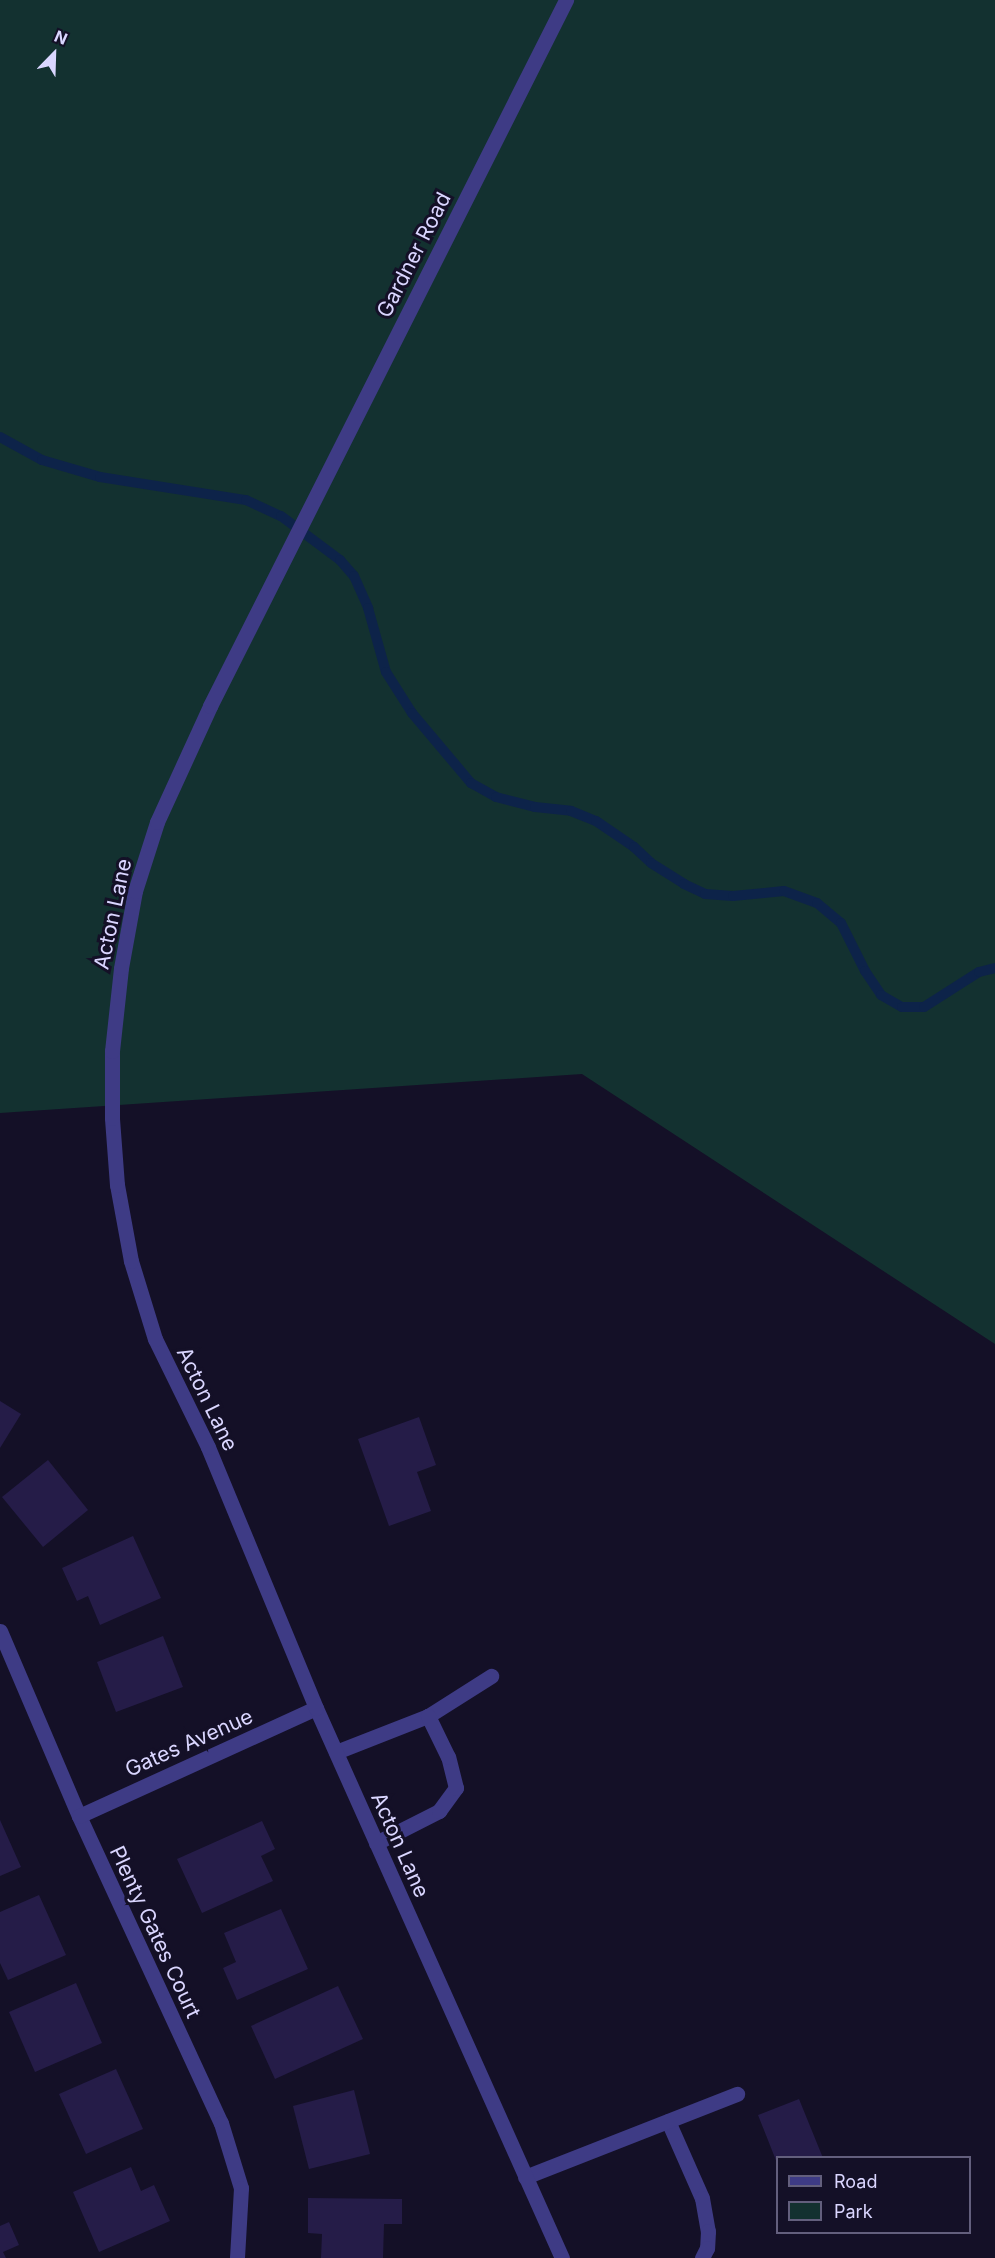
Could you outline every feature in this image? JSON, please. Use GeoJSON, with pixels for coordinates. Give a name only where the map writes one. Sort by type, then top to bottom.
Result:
{"type":"FeatureCollection","features":[{"type":"Feature","properties":{"kind":"street","name":"Gardner Road"},"geometry":{"type":"LineString","coordinates":[[298,529],[566,0]]}},
{"type":"Feature","properties":{"kind":"street","name":"Acton Lane"},"geometry":{"type":"LineString","coordinates":[[298,529],[210,706],[157,822],[135,891],[121,968],[112,1051],[112,1118],[117,1185],[131,1261],[155,1340],[208,1447],[316,1708],[562,2258]]}},
{"type":"Feature","properties":{"kind":"street","name":"Plenty Gates Court"},"geometry":{"type":"LineString","coordinates":[[0,1631],[79,1816],[221,2123],[241,2188],[237,2258]]}},
{"type":"Feature","properties":{"kind":"street"},"geometry":{"type":"LineString","coordinates":[[336,1752],[428,1716],[490,1676]]}},
{"type":"Feature","properties":{"kind":"street","name":"Gates Avenue"},"geometry":{"type":"LineString","coordinates":[[79,1816],[316,1708]]}},
{"type":"Feature","properties":{"kind":"street"},"geometry":{"type":"LineString","coordinates":[[376,1843],[439,1811],[456,1788],[448,1757],[428,1716]]}},
{"type":"Feature","properties":{"kind":"street"},"geometry":{"type":"LineString","coordinates":[[525,2177],[737,2094]]}},
{"type":"Feature","properties":{"kind":"street"},"geometry":{"type":"LineString","coordinates":[[668,2121],[702,2198],[708,2231],[707,2248],[702,2258]]}},
{"type":"Feature","properties":{"kind":"green space"},"geometry":{"type":"Polygon","coordinates":[[[0,0],[995,0],[995,1344],[582,1074],[0,1113],[0,0]]]}},
{"type":"Feature","properties":{"kind":"building"},"geometry":{"type":"Polygon","coordinates":[[[0,1401],[21,1414],[0,1448],[0,1401]]]}},
{"type":"Feature","properties":{"kind":"building"},"geometry":{"type":"Polygon","coordinates":[[[419,1417],[436,1465],[417,1472],[431,1511],[389,1526],[358,1439],[419,1417]]]}},
{"type":"Feature","properties":{"kind":"building"},"geometry":{"type":"Polygon","coordinates":[[[48,1460],[88,1510],[43,1547],[2,1497],[48,1460]]]}},
{"type":"Feature","properties":{"kind":"building"},"geometry":{"type":"Polygon","coordinates":[[[133,1536],[161,1598],[100,1625],[88,1596],[77,1601],[62,1568],[133,1536]]]}},
{"type":"Feature","properties":{"kind":"building"},"geometry":{"type":"Polygon","coordinates":[[[163,1636],[183,1687],[116,1712],[97,1662],[163,1636]]]}},
{"type":"Feature","properties":{"kind":"building"},"geometry":{"type":"Polygon","coordinates":[[[0,1820],[21,1867],[0,1876],[0,1820]]]}},
{"type":"Feature","properties":{"kind":"building"},"geometry":{"type":"Polygon","coordinates":[[[262,1821],[275,1849],[261,1856],[273,1881],[202,1913],[177,1859],[262,1821]]]}},
{"type":"Feature","properties":{"kind":"building"},"geometry":{"type":"Polygon","coordinates":[[[39,1895],[66,1955],[8,1980],[0,1963],[0,1912],[39,1895]]]}},
{"type":"Feature","properties":{"kind":"building"},"geometry":{"type":"Polygon","coordinates":[[[281,1909],[308,1969],[237,2000],[223,1968],[236,1962],[224,1933],[281,1909]]]}},
{"type":"Feature","properties":{"kind":"building"},"geometry":{"type":"Polygon","coordinates":[[[76,1983],[102,2043],[35,2072],[9,2012],[76,1983]]]}},
{"type":"Feature","properties":{"kind":"building"},"geometry":{"type":"Polygon","coordinates":[[[338,1986],[363,2039],[275,2079],[251,2026],[338,1986]]]}},
{"type":"Feature","properties":{"kind":"building"},"geometry":{"type":"Polygon","coordinates":[[[116,2069],[143,2129],[86,2154],[59,2094],[116,2069]]]}},
{"type":"Feature","properties":{"kind":"building"},"geometry":{"type":"Polygon","coordinates":[[[354,2090],[370,2154],[309,2169],[293,2106],[354,2090]]]}},
{"type":"Feature","properties":{"kind":"building"},"geometry":{"type":"Polygon","coordinates":[[[799,2099],[822,2156],[776,2156],[776,2160],[758,2115],[799,2099]]]}},
{"type":"Feature","properties":{"kind":"building"},"geometry":{"type":"Polygon","coordinates":[[[131,2167],[141,2191],[154,2185],[170,2221],[99,2252],[73,2192],[131,2167]]]}},
{"type":"Feature","properties":{"kind":"building"},"geometry":{"type":"Polygon","coordinates":[[[308,2198],[402,2199],[402,2224],[384,2224],[383,2258],[321,2258],[322,2234],[308,2233],[308,2198]]]}},
{"type":"Feature","properties":{"kind":"building"},"geometry":{"type":"Polygon","coordinates":[[[9,2222],[19,2245],[3,2252],[6,2258],[0,2258],[0,2226],[9,2222]]]}},
{"type":"Feature","properties":{"kind":"waterway"},"geometry":{"type":"LineString","coordinates":[[0,437],[42,460],[100,477],[246,500],[281,516],[340,560],[354,576],[368,608],[386,672],[412,713],[471,783],[496,797],[535,807],[571,811],[596,821],[634,847],[651,863],[705,894],[733,896],[784,891],[817,903],[841,923],[865,971],[881,995],[902,1007],[924,1007],[979,972],[995,968]]}}]}
